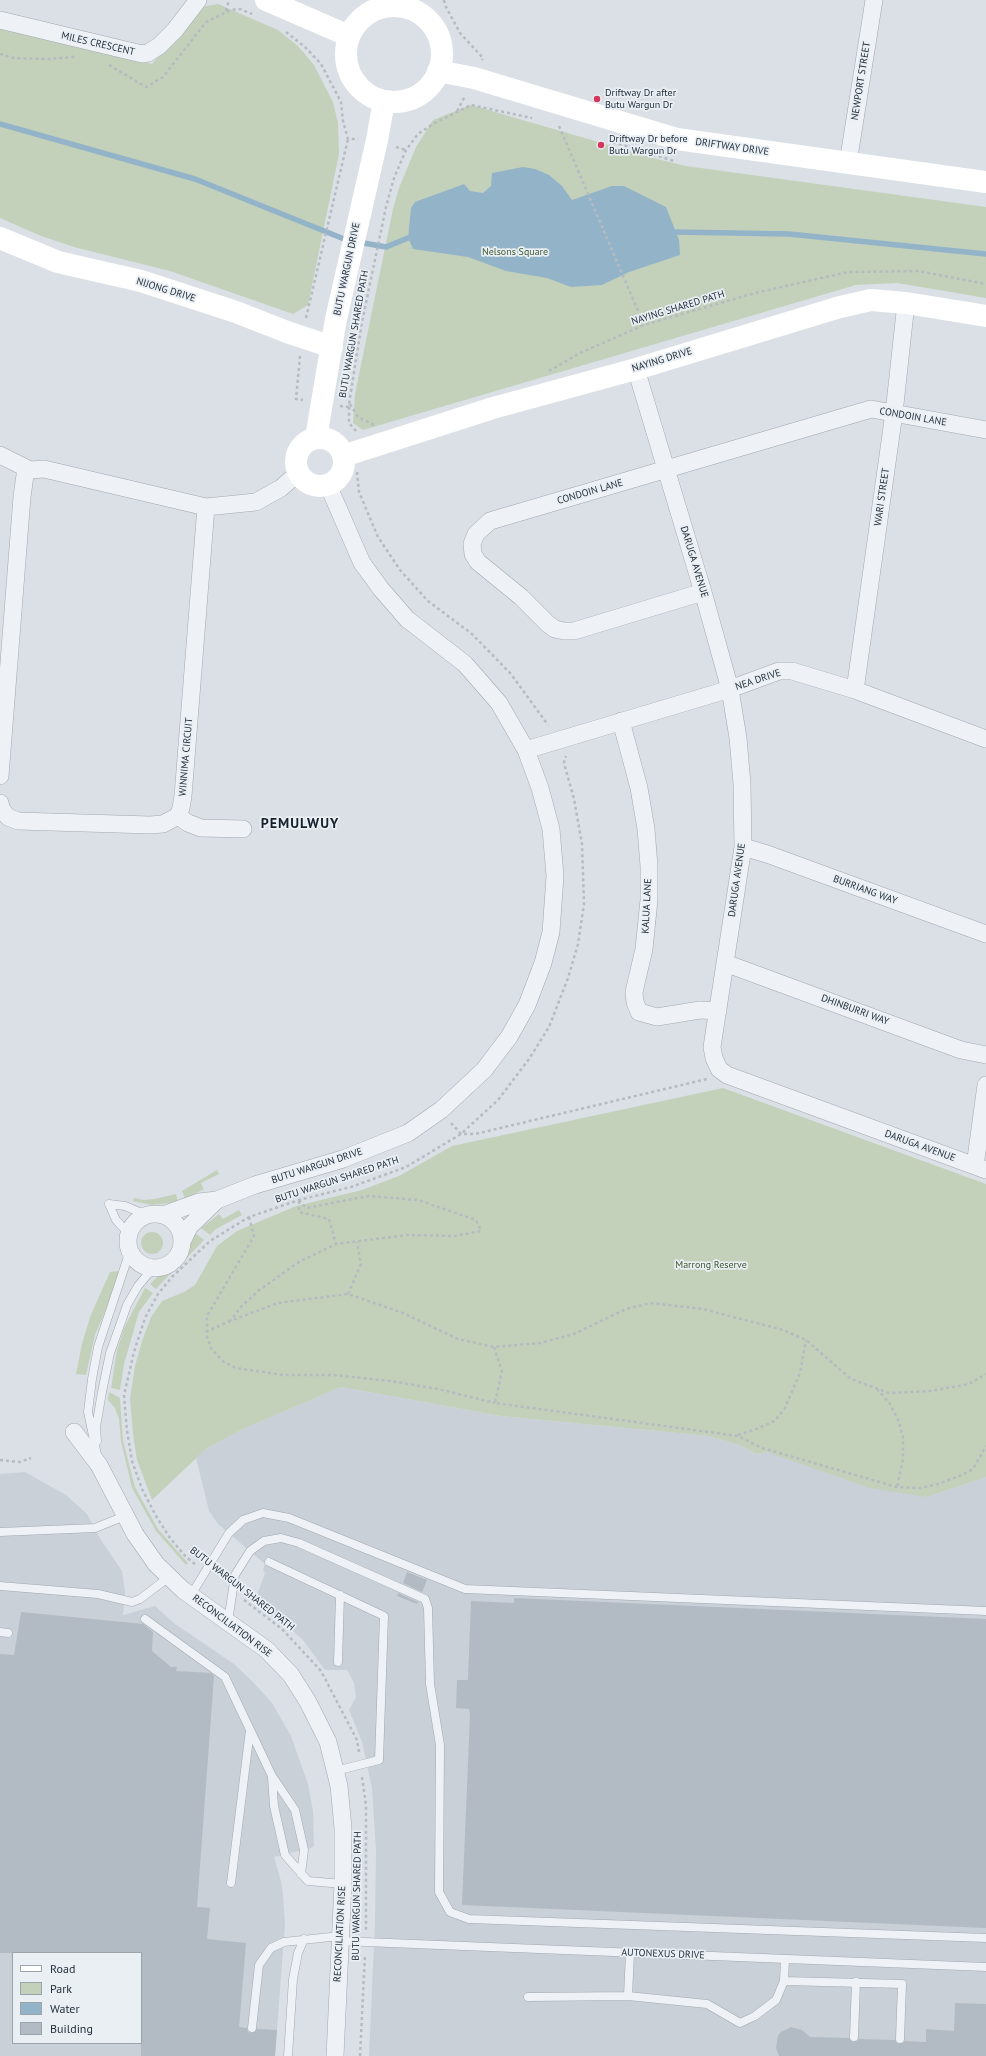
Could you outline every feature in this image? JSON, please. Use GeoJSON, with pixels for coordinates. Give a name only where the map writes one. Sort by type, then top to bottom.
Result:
{"type":"FeatureCollection","features":[{"type":"Feature","properties":{"kind":"street","name":"MILES CRESCENT"},"geometry":{"type":"LineString","coordinates":[[0,20],[142,54],[148,53],[159,46],[175,30],[198,0]]}},
{"type":"Feature","properties":{"kind":"street","name":"NEWPORT STREET"},"geometry":{"type":"LineString","coordinates":[[848,163],[874,0]]}},
{"type":"Feature","properties":{"kind":"street"},"geometry":{"type":"LineString","coordinates":[[376,6],[401,7],[416,12],[426,10],[436,31],[440,44],[441,57],[438,71],[432,83],[411,99],[397,102],[384,101],[372,97],[354,82],[349,71],[346,59],[350,36],[358,21],[376,6]]}},
{"type":"Feature","properties":{"kind":"street"},"geometry":{"type":"LineString","coordinates":[[260,7],[350,36]]}},
{"type":"Feature","properties":{"kind":"street","name":"DRIFTWAY DRIVE"},"geometry":{"type":"LineString","coordinates":[[438,71],[474,78],[677,139],[986,182]]}},
{"type":"Feature","properties":{"kind":"street","name":"BUTU WARGUN DRIVE"},"geometry":{"type":"LineString","coordinates":[[316,438],[336,319],[384,101]]}},
{"type":"Feature","properties":{"kind":"street","name":"NIJONG DRIVE"},"geometry":{"type":"LineString","coordinates":[[0,238],[58,262],[141,281],[236,312],[287,332],[332,347]]}},
{"type":"Feature","properties":{"kind":"street","name":"NAYING DRIVE"},"geometry":{"type":"LineString","coordinates":[[351,454],[493,408],[636,369],[840,307],[871,300],[906,303],[986,316]]}},
{"type":"Feature","properties":{"kind":"street","name":"WARI STREET"},"geometry":{"type":"LineString","coordinates":[[855,690],[894,413],[906,303]]}},
{"type":"Feature","properties":{"kind":"street","name":"DARUGA AVENUE"},"geometry":{"type":"LineString","coordinates":[[636,369],[703,592],[730,689],[738,738],[742,784],[743,847],[712,1047],[714,1058],[719,1069],[727,1075],[980,1168]]}},
{"type":"Feature","properties":{"kind":"street","name":"CONDOIN LANE"},"geometry":{"type":"LineString","coordinates":[[703,592],[574,631],[564,631],[548,624],[521,597],[478,562],[473,554],[472,544],[476,534],[490,521],[871,409],[986,430]]}},
{"type":"Feature","properties":{"kind":"street"},"geometry":{"type":"LineString","coordinates":[[316,438],[333,442],[339,448],[351,454],[336,481],[328,485],[311,485],[303,480],[298,473],[296,464],[301,447],[316,438]]}},
{"type":"Feature","properties":{"kind":"street"},"geometry":{"type":"LineString","coordinates":[[0,455],[30,470],[44,469],[206,507],[256,502],[281,488],[298,473]]}},
{"type":"Feature","properties":{"kind":"street"},"geometry":{"type":"LineString","coordinates":[[0,776],[22,497],[25,475],[30,470]]}},
{"type":"Feature","properties":{"kind":"street","name":"BUTU WARGUN DRIVE"},"geometry":{"type":"LineString","coordinates":[[146,1215],[163,1215],[199,1202],[217,1200],[255,1185],[343,1159],[408,1133],[441,1110],[479,1075],[509,1037],[527,1005],[543,962],[550,932],[555,876],[551,829],[540,788],[526,750],[499,703],[465,664],[407,619],[377,584],[362,563],[328,485]]}},
{"type":"Feature","properties":{"kind":"street","name":"WINNIMA CIRCUIT"},"geometry":{"type":"LineString","coordinates":[[178,816],[183,796],[206,507]]}},
{"type":"Feature","properties":{"kind":"street","name":"NEA DRIVE"},"geometry":{"type":"LineString","coordinates":[[526,750],[730,689],[779,671],[792,671],[855,690],[986,739]]}},
{"type":"Feature","properties":{"kind":"street","name":"KALUA LANE"},"geometry":{"type":"LineString","coordinates":[[621,721],[639,788],[646,829],[649,866],[649,900],[644,948],[634,992],[635,1002],[640,1012],[657,1017],[700,1010],[718,1011]]}},
{"type":"Feature","properties":{"kind":"street"},"geometry":{"type":"LineString","coordinates":[[0,808],[8,817],[26,822],[150,825],[163,824],[178,816],[188,823],[201,828],[243,829]]}},
{"type":"Feature","properties":{"kind":"street","name":"BURRIANG WAY"},"geometry":{"type":"LineString","coordinates":[[743,847],[767,854],[986,934]]}},
{"type":"Feature","properties":{"kind":"street","name":"DHINBURRI WAY"},"geometry":{"type":"LineString","coordinates":[[725,963],[961,1050],[986,1055]]}},
{"type":"Feature","properties":{"kind":"street"},"geometry":{"type":"LineString","coordinates":[[980,1168],[986,1085]]}},
{"type":"Feature","properties":{"kind":"street","name":"BUTU WARGUN DRIVE"},"geometry":{"type":"LineString","coordinates":[[159,1267],[168,1264],[175,1259],[180,1251],[182,1242],[189,1227],[217,1200]]}},
{"type":"Feature","properties":{"kind":"street"},"geometry":{"type":"LineString","coordinates":[[146,1215],[136,1222],[129,1234],[130,1251],[135,1259],[142,1264],[151,1267],[159,1267]]}},
{"type":"Feature","properties":{"kind":"street"},"geometry":{"type":"LineString","coordinates":[[163,1215],[177,1225],[181,1233],[182,1242]]}},
{"type":"Feature","properties":{"kind":"street","name":"RECONCILIATION RISE"},"geometry":{"type":"LineString","coordinates":[[74,1432],[99,1465],[135,1534],[156,1564],[191,1595],[267,1650],[291,1675],[308,1702],[328,1742],[339,1786],[343,1828],[343,1884],[335,2056]]}},
{"type":"Feature","properties":{"kind":"lane"},"geometry":{"type":"LineString","coordinates":[[129,1234],[116,1220],[109,1204],[125,1206],[146,1215]]}},
{"type":"Feature","properties":{"kind":"lane"},"geometry":{"type":"LineString","coordinates":[[99,1465],[88,1412],[91,1381],[98,1347],[130,1251]]}},
{"type":"Feature","properties":{"kind":"lane"},"geometry":{"type":"LineString","coordinates":[[99,1465],[96,1427],[110,1353],[127,1305],[148,1274],[159,1267]]}},
{"type":"Feature","properties":{"kind":"lane"},"geometry":{"type":"LineString","coordinates":[[191,1595],[204,1570],[228,1533],[243,1520],[263,1513],[289,1518],[464,1589],[986,1611]]}},
{"type":"Feature","properties":{"kind":"lane"},"geometry":{"type":"LineString","coordinates":[[0,1532],[96,1528],[125,1516]]}},
{"type":"Feature","properties":{"kind":"lane"},"geometry":{"type":"LineString","coordinates":[[228,1622],[236,1575],[250,1551],[264,1541],[281,1538],[299,1543],[424,1599],[428,1608],[430,1684],[440,1746],[439,1892],[450,1912],[469,1919],[986,1938]]}},
{"type":"Feature","properties":{"kind":"lane"},"geometry":{"type":"LineString","coordinates":[[269,1562],[384,1616],[379,1760],[335,1771]]}},
{"type":"Feature","properties":{"kind":"lane"},"geometry":{"type":"LineString","coordinates":[[0,1586],[98,1594],[132,1602],[140,1599],[170,1577]]}},
{"type":"Feature","properties":{"kind":"lane"},"geometry":{"type":"LineString","coordinates":[[338,1662],[340,1595]]}},
{"type":"Feature","properties":{"kind":"lane"},"geometry":{"type":"LineString","coordinates":[[146,1619],[225,1677],[272,1776],[295,1810],[304,1850],[301,1874]]}},
{"type":"Feature","properties":{"kind":"lane"},"geometry":{"type":"LineString","coordinates":[[231,1883],[250,1730]]}},
{"type":"Feature","properties":{"kind":"lane"},"geometry":{"type":"LineString","coordinates":[[272,1776],[274,1806],[285,1854],[308,1881],[343,1884]]}},
{"type":"Feature","properties":{"kind":"lane","name":"AUTONEXUS DRIVE"},"geometry":{"type":"LineString","coordinates":[[252,2028],[259,1965],[271,1948],[284,1942],[304,1940],[340,1938],[365,1942],[986,1967]]}},
{"type":"Feature","properties":{"kind":"lane"},"geometry":{"type":"LineString","coordinates":[[288,2056],[294,1979],[298,1952],[304,1940]]}},
{"type":"Feature","properties":{"kind":"lane"},"geometry":{"type":"LineString","coordinates":[[628,1996],[630,1953]]}},
{"type":"Feature","properties":{"kind":"lane"},"geometry":{"type":"LineString","coordinates":[[528,1997],[628,1996],[707,2004],[740,2023],[755,2016],[776,2000],[784,1981],[785,1959]]}},
{"type":"Feature","properties":{"kind":"lane"},"geometry":{"type":"LineString","coordinates":[[784,1981],[902,1984],[900,2039]]}},
{"type":"Feature","properties":{"kind":"lane"},"geometry":{"type":"LineString","coordinates":[[854,2037],[856,1982]]}},
{"type":"Feature","properties":{"kind":"path"},"geometry":{"type":"LineString","coordinates":[[226,11],[229,0]]}},
{"type":"Feature","properties":{"kind":"path"},"geometry":{"type":"LineString","coordinates":[[444,0],[445,6],[460,33],[483,58]]}},
{"type":"Feature","properties":{"kind":"path"},"geometry":{"type":"LineString","coordinates":[[106,63],[146,87],[163,76],[206,22],[226,11],[260,7]]}},
{"type":"Feature","properties":{"kind":"path"},"geometry":{"type":"LineString","coordinates":[[282,28],[306,47],[321,64],[341,102]]}},
{"type":"Feature","properties":{"kind":"path"},"geometry":{"type":"LineString","coordinates":[[0,54],[13,58],[47,59],[76,57]]}},
{"type":"Feature","properties":{"kind":"path","name":"BUTU WARGUN SHARED PATH"},"geometry":{"type":"LineString","coordinates":[[204,1570],[186,1557],[170,1538],[142,1489],[132,1460],[127,1431],[124,1396],[134,1352],[145,1318],[158,1294],[172,1277],[210,1241],[248,1217],[299,1200],[351,1187],[406,1167],[461,1134],[498,1100],[529,1058],[549,1026],[578,944],[584,904],[582,844],[574,799],[564,763],[567,752],[562,739],[558,730],[546,724],[512,674],[472,634],[428,601],[400,570],[378,537],[359,492],[351,454],[356,431],[349,423],[349,404],[362,322],[386,207],[394,178],[406,150],[418,134],[457,111],[471,105],[534,118]]}},
{"type":"Feature","properties":{"kind":"path"},"geometry":{"type":"LineString","coordinates":[[553,124],[567,128]]}},
{"type":"Feature","properties":{"kind":"path"},"geometry":{"type":"LineString","coordinates":[[559,126],[644,325]]}},
{"type":"Feature","properties":{"kind":"path"},"geometry":{"type":"LineString","coordinates":[[323,244],[348,139]]}},
{"type":"Feature","properties":{"kind":"path"},"geometry":{"type":"LineString","coordinates":[[605,140],[674,161]]}},
{"type":"Feature","properties":{"kind":"path","name":"NAYING SHARED PATH"},"geometry":{"type":"LineString","coordinates":[[542,375],[580,353],[644,325],[755,293],[848,272],[918,271],[986,284]]}},
{"type":"Feature","properties":{"kind":"path"},"geometry":{"type":"LineString","coordinates":[[349,404],[358,417],[376,426]]}},
{"type":"Feature","properties":{"kind":"path"},"geometry":{"type":"LineString","coordinates":[[452,1126],[461,1134],[475,1134],[727,1075]]}},
{"type":"Feature","properties":{"kind":"path"},"geometry":{"type":"LineString","coordinates":[[230,1321],[241,1307],[258,1291],[299,1262],[336,1244],[407,1236],[455,1236],[481,1231],[476,1220],[418,1200],[368,1196],[306,1208],[299,1200]]}},
{"type":"Feature","properties":{"kind":"path"},"geometry":{"type":"LineString","coordinates":[[299,1200],[299,1212],[329,1219],[336,1244]]}},
{"type":"Feature","properties":{"kind":"path"},"geometry":{"type":"LineString","coordinates":[[248,1217],[254,1236],[207,1316],[206,1332],[212,1350],[224,1362],[236,1368],[283,1376],[334,1375],[390,1381],[438,1389],[495,1403],[738,1436],[762,1448],[897,1487],[920,1488],[938,1484],[962,1475],[974,1469],[986,1446]]}},
{"type":"Feature","properties":{"kind":"path"},"geometry":{"type":"LineString","coordinates":[[348,1294],[361,1264],[357,1242]]}},
{"type":"Feature","properties":{"kind":"path"},"geometry":{"type":"LineString","coordinates":[[206,1332],[230,1321],[278,1303],[348,1294],[403,1313],[458,1339],[494,1347],[540,1343],[574,1334],[626,1309],[651,1302],[703,1309],[784,1330],[806,1340],[851,1380],[889,1393],[930,1392],[969,1384],[986,1374]]}},
{"type":"Feature","properties":{"kind":"path"},"geometry":{"type":"LineString","coordinates":[[738,1436],[774,1421],[784,1410],[800,1373],[806,1340]]}},
{"type":"Feature","properties":{"kind":"path"},"geometry":{"type":"LineString","coordinates":[[494,1347],[502,1371],[495,1403]]}},
{"type":"Feature","properties":{"kind":"path"},"geometry":{"type":"LineString","coordinates":[[876,1389],[893,1410],[904,1438],[903,1459],[897,1487]]}},
{"type":"Feature","properties":{"kind":"path"},"geometry":{"type":"LineString","coordinates":[[0,1460],[20,1462],[31,1458]]}},
{"type":"Feature","properties":{"kind":"path","name":"BUTU WARGUN SHARED PATH"},"geometry":{"type":"LineString","coordinates":[[233,1592],[282,1629],[321,1671],[357,1740],[366,1805],[365,1942],[360,2056]]}},
{"type":"Feature","properties":{"kind":"shaded area"},"geometry":{"type":"Polygon","coordinates":[[[341,1387],[501,1416],[709,1436],[742,1446],[756,1454],[767,1452],[927,1497],[986,1477],[986,2056],[369,2056],[375,1923],[376,1852],[372,1788],[362,1742],[349,1710],[356,1697],[354,1683],[347,1670],[325,1670],[303,1640],[256,1598],[265,1573],[263,1570],[265,1564],[218,1524],[209,1511],[196,1458],[206,1449],[243,1429],[341,1387]]]}},
{"type":"Feature","properties":{"kind":"shaded area"},"geometry":{"type":"Polygon","coordinates":[[[25,1472],[66,1495],[87,1514],[101,1540],[122,1571],[125,1592],[123,1615],[155,1606],[175,1624],[234,1664],[272,1703],[291,1736],[308,1784],[313,1811],[314,1846],[274,1857],[282,1885],[285,1924],[275,2056],[0,2056],[0,1474],[25,1472]]]}},
{"type":"Feature","properties":{"kind":"green space"},"geometry":{"type":"Polygon","coordinates":[[[218,4],[278,30],[298,46],[314,65],[333,102],[338,123],[339,154],[308,305],[293,314],[170,271],[74,247],[41,236],[0,218],[0,26],[152,64],[201,7],[218,4]]]}},
{"type":"Feature","properties":{"kind":"green space","name":"Nelsons Square"},"geometry":{"type":"Polygon","coordinates":[[[471,105],[686,166],[986,207],[986,298],[897,283],[856,285],[363,430],[353,423],[355,394],[393,209],[399,188],[416,147],[433,120],[471,105]]]}},
{"type":"Feature","properties":{"kind":"green space","name":"Marrong Reserve"},"geometry":{"type":"Polygon","coordinates":[[[723,1088],[986,1184],[986,1477],[927,1497],[870,1488],[767,1452],[756,1454],[742,1446],[709,1436],[501,1416],[341,1387],[243,1429],[206,1449],[152,1500],[137,1460],[130,1398],[135,1366],[142,1341],[151,1317],[162,1301],[184,1292],[195,1285],[217,1246],[237,1231],[296,1206],[362,1190],[399,1176],[452,1146],[723,1088]]]}},
{"type":"Feature","properties":{"kind":"green space"},"geometry":{"type":"Polygon","coordinates":[[[217,1170],[219,1174],[201,1183],[204,1189],[185,1199],[182,1191],[217,1170]]]}},
{"type":"Feature","properties":{"kind":"green space"},"geometry":{"type":"Polygon","coordinates":[[[176,1194],[178,1202],[152,1205],[133,1201],[134,1198],[144,1200],[176,1194]]]}},
{"type":"Feature","properties":{"kind":"green space"},"geometry":{"type":"Polygon","coordinates":[[[239,1210],[242,1215],[216,1229],[210,1235],[201,1228],[219,1214],[223,1219],[239,1210]]]}},
{"type":"Feature","properties":{"kind":"green space"},"geometry":{"type":"Polygon","coordinates":[[[148,1232],[156,1232],[163,1239],[163,1247],[156,1254],[148,1254],[141,1247],[141,1239],[148,1232]]]}},
{"type":"Feature","properties":{"kind":"green space"},"geometry":{"type":"Polygon","coordinates":[[[195,1233],[204,1240],[182,1263],[187,1248],[195,1233]]]}},
{"type":"Feature","properties":{"kind":"green space"},"geometry":{"type":"Polygon","coordinates":[[[119,1271],[114,1290],[95,1335],[86,1375],[76,1374],[82,1344],[90,1317],[110,1272],[119,1271]]]}},
{"type":"Feature","properties":{"kind":"green space"},"geometry":{"type":"Polygon","coordinates":[[[172,1272],[156,1289],[150,1284],[158,1276],[172,1272]]]}},
{"type":"Feature","properties":{"kind":"green space"},"geometry":{"type":"Polygon","coordinates":[[[145,1288],[153,1293],[139,1312],[124,1364],[120,1390],[111,1388],[117,1350],[125,1326],[145,1288]]]}},
{"type":"Feature","properties":{"kind":"green space"},"geometry":{"type":"Polygon","coordinates":[[[109,1392],[120,1398],[123,1441],[135,1487],[158,1529],[188,1563],[186,1565],[156,1531],[132,1488],[121,1441],[119,1419],[115,1408],[108,1400],[109,1392]]]}},
{"type":"Feature","properties":{"kind":"water"},"geometry":{"type":"Polygon","coordinates":[[[523,167],[535,169],[549,175],[562,186],[572,200],[612,186],[624,186],[666,207],[679,240],[680,255],[629,272],[602,285],[571,287],[547,278],[506,271],[468,257],[413,249],[408,238],[411,208],[415,202],[464,184],[470,191],[483,193],[491,186],[492,173],[523,167]]]}},
{"type":"Feature","properties":{"kind":"building"},"geometry":{"type":"Polygon","coordinates":[[[407,1572],[427,1580],[422,1592],[403,1583],[407,1572]]]}},
{"type":"Feature","properties":{"kind":"building"},"geometry":{"type":"Polygon","coordinates":[[[398,1593],[418,1602],[417,1604],[397,1596],[398,1593]]]}},
{"type":"Feature","properties":{"kind":"building"},"geometry":{"type":"Polygon","coordinates":[[[514,1598],[986,1619],[986,1928],[462,1905],[470,1715],[469,1709],[456,1708],[457,1680],[468,1680],[471,1601],[514,1603],[514,1598]]]}},
{"type":"Feature","properties":{"kind":"building"},"geometry":{"type":"Polygon","coordinates":[[[21,1612],[143,1624],[153,1632],[152,1651],[171,1667],[177,1667],[176,1671],[211,1673],[214,1676],[197,1907],[210,1908],[207,1939],[246,1943],[239,2027],[247,2028],[248,2032],[252,2033],[257,2029],[277,2030],[275,2056],[141,2056],[142,1952],[0,1953],[0,1654],[14,1655],[21,1612]]]}},
{"type":"Feature","properties":{"kind":"building"},"geometry":{"type":"Polygon","coordinates":[[[955,2003],[986,2004],[986,2056],[779,2056],[776,2048],[778,2036],[781,2032],[791,2027],[802,2030],[810,2037],[849,2038],[853,2042],[859,2039],[895,2040],[899,2044],[905,2041],[926,2042],[926,2029],[954,2031],[955,2003]]]}},
{"type":"Feature","properties":{"kind":"waterway"},"geometry":{"type":"LineString","coordinates":[[0,124],[195,179],[349,241]]}},
{"type":"Feature","properties":{"kind":"waterway"},"geometry":{"type":"LineString","coordinates":[[675,232],[789,234],[986,254]]}},
{"type":"Feature","properties":{"kind":"waterway"},"geometry":{"type":"LineString","coordinates":[[358,242],[386,247],[408,238]]}},
{"type":"Feature","properties":{"kind":"place","name":"Driftway Dr after Butu Wargun Dr"},"geometry":{"type":"Point","coordinates":[597,99]}},
{"type":"Feature","properties":{"kind":"place","name":"Driftway Dr before Butu Wargun Dr"},"geometry":{"type":"Point","coordinates":[601,145]}},
{"type":"Feature","properties":{"kind":"district","name":"PEMULWUY"},"geometry":{"type":"Point","coordinates":[300,824]}}]}
